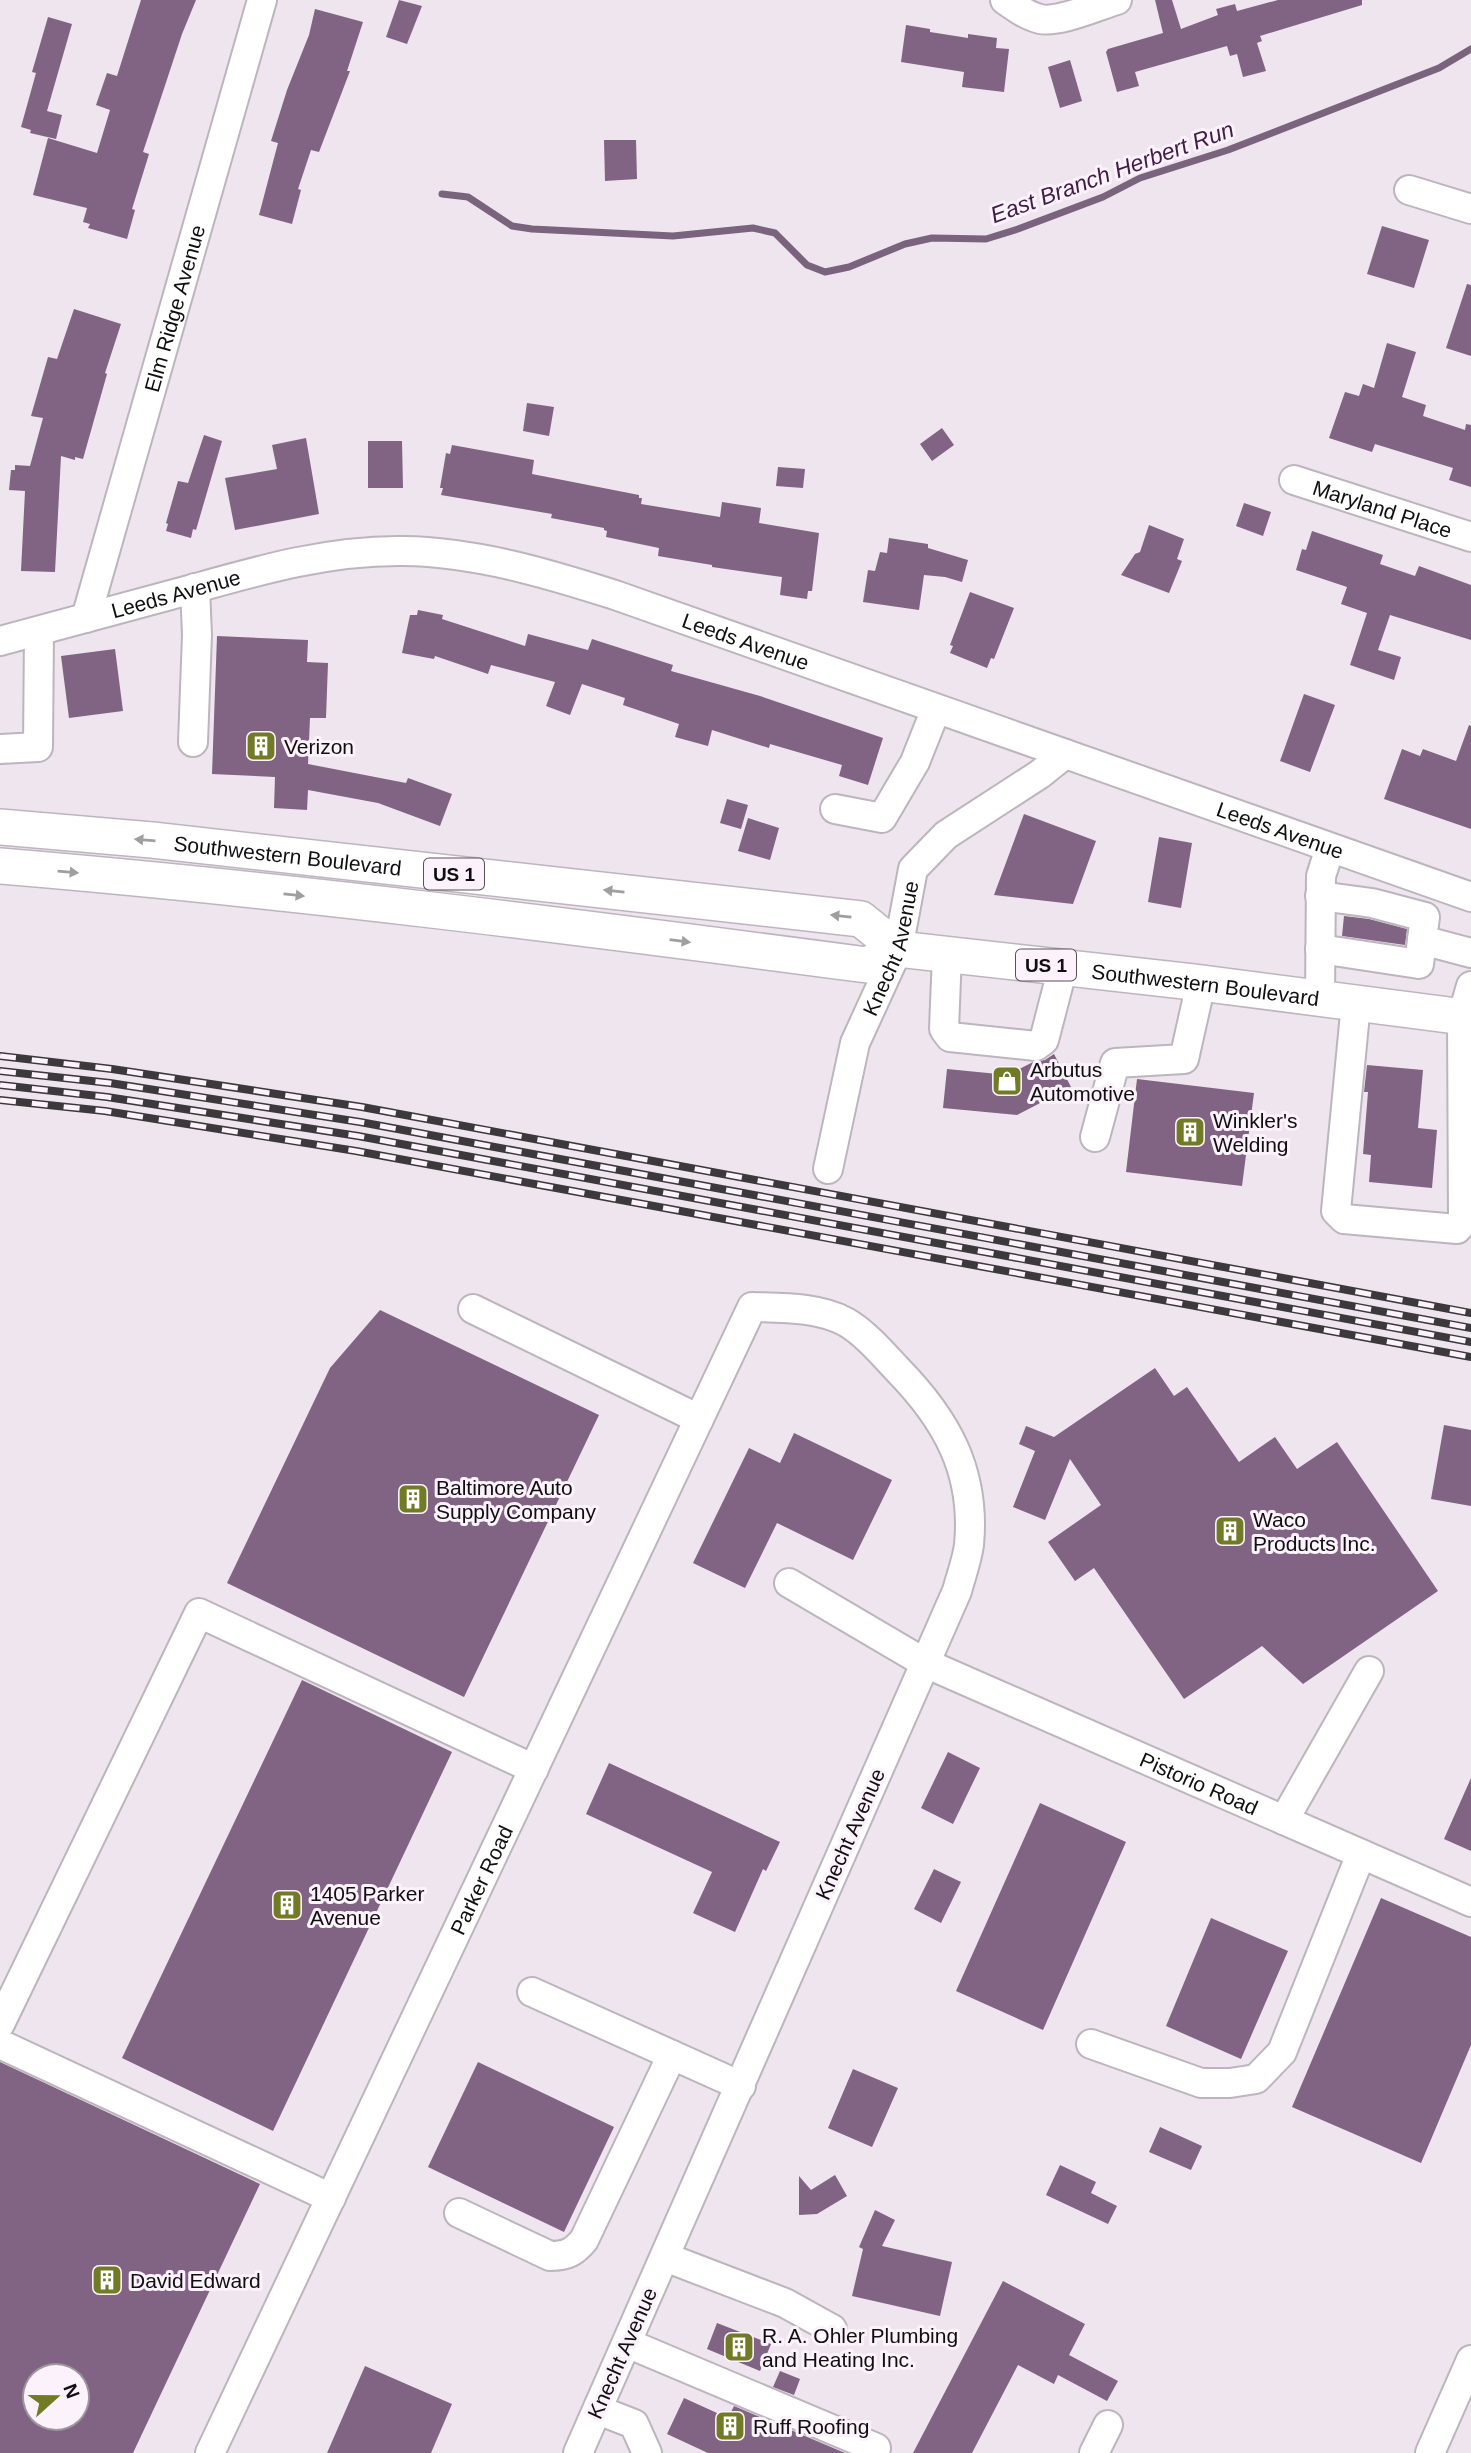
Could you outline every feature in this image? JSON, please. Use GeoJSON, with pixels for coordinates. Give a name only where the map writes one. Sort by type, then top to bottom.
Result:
{"type":"FeatureCollection","features":[{"type":"Feature","properties":{"kind":"main road","name":"Southwestern Boulevard"},"geometry":{"type":"LineString","coordinates":[[0,827],[152,840],[861,919],[898,949]]}},
{"type":"Feature","properties":{"kind":"main road","name":"Southwestern Boulevard"},"geometry":{"type":"LineString","coordinates":[[0,866],[138,878],[501,918],[867,965],[898,949],[1356,1003],[1468,1007]]}},
{"type":"Feature","properties":{"kind":"street","name":"Elm Ridge Avenue"},"geometry":{"type":"LineString","coordinates":[[86,618],[262,0]]}},
{"type":"Feature","properties":{"kind":"street"},"geometry":{"type":"LineString","coordinates":[[1005,0],[1022,12],[1041,19],[1059,17],[1116,0]]}},
{"type":"Feature","properties":{"kind":"street"},"geometry":{"type":"LineString","coordinates":[[1409,190],[1471,209]]}},
{"type":"Feature","properties":{"kind":"street","name":"Maryland Place"},"geometry":{"type":"LineString","coordinates":[[1294,480],[1471,537]]}},
{"type":"Feature","properties":{"kind":"street","name":"Leeds Avenue"},"geometry":{"type":"LineString","coordinates":[[0,641],[276,565],[340,555],[403,551],[467,558],[536,570],[615,595],[1471,897]]}},
{"type":"Feature","properties":{"kind":"street"},"geometry":{"type":"LineString","coordinates":[[193,742],[197,635],[195,588]]}},
{"type":"Feature","properties":{"kind":"street"},"geometry":{"type":"LineString","coordinates":[[0,749],[38,747],[39,631]]}},
{"type":"Feature","properties":{"kind":"street"},"geometry":{"type":"LineString","coordinates":[[835,808],[883,818],[915,762],[936,709]]}},
{"type":"Feature","properties":{"kind":"street","name":"Knecht Avenue"},"geometry":{"type":"LineString","coordinates":[[828,1169],[855,1043],[898,949],[913,869],[946,835],[1040,774],[1065,754]]}},
{"type":"Feature","properties":{"kind":"street"},"geometry":{"type":"LineString","coordinates":[[1320,998],[1321,876],[1330,848]]}},
{"type":"Feature","properties":{"kind":"street"},"geometry":{"type":"LineString","coordinates":[[1320,896],[1372,903],[1425,917],[1419,964],[1320,949]]}},
{"type":"Feature","properties":{"kind":"street"},"geometry":{"type":"LineString","coordinates":[[1422,940],[1471,953]]}},
{"type":"Feature","properties":{"kind":"street"},"geometry":{"type":"LineString","coordinates":[[947,954],[944,1029],[950,1037],[1036,1046],[1044,1040],[1063,967]]}},
{"type":"Feature","properties":{"kind":"street"},"geometry":{"type":"LineString","coordinates":[[1095,1137],[1115,1063],[1184,1059],[1201,983]]}},
{"type":"Feature","properties":{"kind":"street"},"geometry":{"type":"LineString","coordinates":[[1356,1003],[1336,1211],[1344,1219],[1457,1229],[1463,1222],[1468,1007]]}},
{"type":"Feature","properties":{"kind":"street","name":"Knecht Avenue"},"geometry":{"type":"LineString","coordinates":[[578,2453],[957,1591],[969,1545],[968,1507],[962,1466],[946,1428],[925,1397],[846,1322],[820,1313],[789,1308],[752,1307]]}},
{"type":"Feature","properties":{"kind":"street","name":"Parker Road"},"geometry":{"type":"LineString","coordinates":[[210,2453],[752,1307]]}},
{"type":"Feature","properties":{"kind":"street"},"geometry":{"type":"LineString","coordinates":[[473,1309],[699,1419]]}},
{"type":"Feature","properties":{"kind":"street","name":"Pistorio Road"},"geometry":{"type":"LineString","coordinates":[[789,1583],[925,1663],[1471,1902]]}},
{"type":"Feature","properties":{"kind":"street"},"geometry":{"type":"LineString","coordinates":[[0,2024],[199,1613],[534,1769]]}},
{"type":"Feature","properties":{"kind":"street"},"geometry":{"type":"LineString","coordinates":[[1284,1820],[1369,1671]]}},
{"type":"Feature","properties":{"kind":"street"},"geometry":{"type":"LineString","coordinates":[[1091,2044],[1201,2083],[1230,2083],[1256,2079],[1282,2052],[1361,1854]]}},
{"type":"Feature","properties":{"kind":"street"},"geometry":{"type":"LineString","coordinates":[[532,1992],[741,2086]]}},
{"type":"Feature","properties":{"kind":"street"},"geometry":{"type":"LineString","coordinates":[[0,2044],[331,2198]]}},
{"type":"Feature","properties":{"kind":"street"},"geometry":{"type":"LineString","coordinates":[[459,2213],[550,2256],[574,2252],[584,2240],[673,2055]]}},
{"type":"Feature","properties":{"kind":"street"},"geometry":{"type":"LineString","coordinates":[[665,2257],[785,2304],[832,2329]]}},
{"type":"Feature","properties":{"kind":"street"},"geometry":{"type":"LineString","coordinates":[[627,2343],[876,2448],[874,2453]]}},
{"type":"Feature","properties":{"kind":"street"},"geometry":{"type":"LineString","coordinates":[[1430,2453],[1471,2360]]}},
{"type":"Feature","properties":{"kind":"street"},"geometry":{"type":"LineString","coordinates":[[598,2410],[634,2424],[647,2453]]}},
{"type":"Feature","properties":{"kind":"street"},"geometry":{"type":"LineString","coordinates":[[1094,2453],[1108,2425]]}},
{"type":"Feature","properties":{"kind":"building"},"geometry":{"type":"Polygon","coordinates":[[[141,0],[196,0],[143,152],[149,154],[132,209],[135,210],[127,239],[88,228],[90,224],[83,222],[87,208],[33,195],[48,138],[97,153],[110,110],[96,105],[107,73],[117,76],[141,0]]]}},
{"type":"Feature","properties":{"kind":"building"},"geometry":{"type":"Polygon","coordinates":[[[399,0],[422,6],[407,44],[386,37],[399,0]]]}},
{"type":"Feature","properties":{"kind":"building"},"geometry":{"type":"Polygon","coordinates":[[[1155,0],[1172,0],[1181,29],[1218,15],[1216,9],[1235,4],[1237,11],[1278,0],[1362,0],[1362,5],[1260,36],[1262,41],[1257,43],[1266,71],[1243,77],[1237,54],[1230,56],[1227,46],[1135,72],[1139,86],[1117,92],[1106,52],[1108,49],[1163,33],[1155,0]]]}},
{"type":"Feature","properties":{"kind":"building"},"geometry":{"type":"Polygon","coordinates":[[[315,9],[363,22],[347,71],[350,71],[319,152],[311,150],[298,189],[301,190],[292,224],[259,215],[278,143],[271,141],[287,90],[309,35],[315,9]]]}},
{"type":"Feature","properties":{"kind":"building"},"geometry":{"type":"Polygon","coordinates":[[[48,17],[72,24],[47,111],[62,115],[56,139],[30,133],[31,130],[21,127],[36,73],[32,72],[48,17]]]}},
{"type":"Feature","properties":{"kind":"building"},"geometry":{"type":"Polygon","coordinates":[[[906,25],[968,38],[968,34],[997,38],[996,48],[1009,49],[1004,92],[962,87],[964,72],[901,62],[906,25]]]}},
{"type":"Feature","properties":{"kind":"building"},"geometry":{"type":"Polygon","coordinates":[[[1070,60],[1082,101],[1060,108],[1048,67],[1070,60]]]}},
{"type":"Feature","properties":{"kind":"building"},"geometry":{"type":"Polygon","coordinates":[[[604,140],[636,140],[637,179],[605,181],[604,140]]]}},
{"type":"Feature","properties":{"kind":"building"},"geometry":{"type":"Polygon","coordinates":[[[1382,226],[1429,240],[1414,288],[1367,274],[1382,226]]]}},
{"type":"Feature","properties":{"kind":"building"},"geometry":{"type":"Polygon","coordinates":[[[1467,284],[1471,285],[1471,356],[1446,348],[1467,284]]]}},
{"type":"Feature","properties":{"kind":"building"},"geometry":{"type":"Polygon","coordinates":[[[74,309],[121,324],[105,373],[107,374],[83,459],[61,456],[55,572],[21,571],[25,491],[9,490],[11,470],[15,470],[15,465],[30,466],[43,418],[31,416],[48,357],[57,359],[74,309]]]}},
{"type":"Feature","properties":{"kind":"building"},"geometry":{"type":"Polygon","coordinates":[[[1387,343],[1416,352],[1402,397],[1426,405],[1423,416],[1465,430],[1466,424],[1471,425],[1471,487],[1449,480],[1453,468],[1375,444],[1372,452],[1329,438],[1345,392],[1359,396],[1363,384],[1374,388],[1387,343]]]}},
{"type":"Feature","properties":{"kind":"building"},"geometry":{"type":"Polygon","coordinates":[[[527,403],[554,407],[549,436],[523,431],[527,403]]]}},
{"type":"Feature","properties":{"kind":"building"},"geometry":{"type":"Polygon","coordinates":[[[942,428],[954,445],[932,461],[920,444],[942,428]]]}},
{"type":"Feature","properties":{"kind":"building"},"geometry":{"type":"Polygon","coordinates":[[[204,435],[222,441],[196,530],[193,529],[191,538],[166,531],[166,523],[178,481],[188,483],[204,435]]]}},
{"type":"Feature","properties":{"kind":"building"},"geometry":{"type":"Polygon","coordinates":[[[306,438],[319,514],[235,530],[225,478],[277,469],[272,445],[306,438]]]}},
{"type":"Feature","properties":{"kind":"building"},"geometry":{"type":"Polygon","coordinates":[[[368,441],[402,441],[403,488],[368,488],[368,441]]]}},
{"type":"Feature","properties":{"kind":"building"},"geometry":{"type":"Polygon","coordinates":[[[452,445],[534,460],[532,474],[639,495],[639,498],[642,498],[641,504],[720,517],[722,502],[761,508],[759,523],[819,533],[812,591],[808,591],[807,599],[780,595],[782,577],[658,556],[659,548],[606,537],[607,531],[604,528],[551,518],[552,514],[441,495],[446,453],[450,454],[452,445]]]}},
{"type":"Feature","properties":{"kind":"building"},"geometry":{"type":"Polygon","coordinates":[[[778,467],[805,469],[803,488],[776,486],[778,467]]]}},
{"type":"Feature","properties":{"kind":"building"},"geometry":{"type":"Polygon","coordinates":[[[1244,503],[1271,512],[1263,536],[1236,526],[1244,503]]]}},
{"type":"Feature","properties":{"kind":"building"},"geometry":{"type":"Polygon","coordinates":[[[1149,525],[1184,539],[1177,559],[1182,561],[1169,593],[1121,575],[1135,554],[1140,552],[1149,525]]]}},
{"type":"Feature","properties":{"kind":"building"},"geometry":{"type":"Polygon","coordinates":[[[1312,531],[1383,555],[1380,564],[1415,576],[1419,566],[1471,585],[1471,640],[1390,615],[1378,650],[1401,657],[1394,680],[1350,665],[1367,613],[1341,604],[1347,587],[1296,570],[1302,549],[1306,550],[1312,531]]]}},
{"type":"Feature","properties":{"kind":"building"},"geometry":{"type":"Polygon","coordinates":[[[889,538],[928,544],[928,548],[968,560],[962,582],[924,575],[919,610],[863,602],[868,570],[875,571],[880,552],[887,553],[889,538]]]}},
{"type":"Feature","properties":{"kind":"building"},"geometry":{"type":"Polygon","coordinates":[[[970,592],[1014,608],[994,659],[991,658],[987,668],[950,653],[953,646],[950,645],[970,592]]]}},
{"type":"Feature","properties":{"kind":"building"},"geometry":{"type":"Polygon","coordinates":[[[418,610],[443,615],[442,619],[525,646],[528,634],[588,650],[592,639],[673,665],[671,671],[760,696],[883,738],[868,785],[839,776],[842,765],[770,744],[769,748],[712,730],[708,746],[675,737],[679,724],[623,705],[625,698],[582,684],[570,715],[546,706],[555,682],[491,665],[488,674],[435,656],[434,659],[402,653],[410,615],[417,615],[418,610]]]}},
{"type":"Feature","properties":{"kind":"building","name":"Verizon"},"geometry":{"type":"Polygon","coordinates":[[[217,636],[308,640],[307,662],[328,663],[326,718],[310,718],[308,764],[406,783],[408,778],[452,794],[440,826],[378,803],[308,790],[307,810],[274,808],[275,777],[212,774],[217,636]]]}},
{"type":"Feature","properties":{"kind":"building"},"geometry":{"type":"Polygon","coordinates":[[[115,649],[123,711],[69,718],[61,656],[115,649]]]}},
{"type":"Feature","properties":{"kind":"building"},"geometry":{"type":"Polygon","coordinates":[[[1304,694],[1335,705],[1310,772],[1280,761],[1304,694]]]}},
{"type":"Feature","properties":{"kind":"building"},"geometry":{"type":"Polygon","coordinates":[[[1469,725],[1471,829],[1384,799],[1402,749],[1420,756],[1423,749],[1456,761],[1469,725]]]}},
{"type":"Feature","properties":{"kind":"building"},"geometry":{"type":"Polygon","coordinates":[[[727,799],[748,805],[741,829],[720,823],[727,799]]]}},
{"type":"Feature","properties":{"kind":"building"},"geometry":{"type":"Polygon","coordinates":[[[1024,814],[1096,841],[1073,904],[994,895],[1024,814]]]}},
{"type":"Feature","properties":{"kind":"building"},"geometry":{"type":"Polygon","coordinates":[[[748,818],[779,828],[770,860],[738,851],[748,818]]]}},
{"type":"Feature","properties":{"kind":"building"},"geometry":{"type":"Polygon","coordinates":[[[1159,837],[1192,843],[1181,908],[1148,902],[1159,837]]]}},
{"type":"Feature","properties":{"kind":"building"},"geometry":{"type":"Polygon","coordinates":[[[1344,916],[1369,919],[1407,929],[1405,945],[1342,936],[1344,916]]]}},
{"type":"Feature","properties":{"kind":"building","name":"Arbutus Automotive"},"geometry":{"type":"Polygon","coordinates":[[[1054,1054],[1071,1087],[1017,1115],[943,1108],[947,1069],[1008,1075],[1054,1054]]]}},
{"type":"Feature","properties":{"kind":"building"},"geometry":{"type":"Polygon","coordinates":[[[1367,1065],[1423,1070],[1418,1128],[1437,1130],[1432,1188],[1369,1182],[1371,1155],[1363,1154],[1368,1092],[1364,1092],[1367,1065]]]}},
{"type":"Feature","properties":{"kind":"building","name":"Winkler's Welding"},"geometry":{"type":"Polygon","coordinates":[[[1137,1079],[1254,1093],[1242,1186],[1126,1172],[1137,1079]]]}},
{"type":"Feature","properties":{"kind":"building","name":"Baltimore Auto Supply Company"},"geometry":{"type":"Polygon","coordinates":[[[380,1310],[599,1415],[464,1697],[227,1583],[330,1368],[380,1310]]]}},
{"type":"Feature","properties":{"kind":"building","name":"Waco Products Inc."},"geometry":{"type":"Polygon","coordinates":[[[1155,1368],[1174,1396],[1187,1387],[1239,1462],[1275,1437],[1297,1469],[1337,1442],[1438,1591],[1303,1684],[1262,1646],[1184,1699],[1094,1568],[1075,1581],[1048,1542],[1101,1505],[1070,1459],[1045,1520],[1013,1507],[1035,1451],[1019,1444],[1026,1426],[1054,1437],[1155,1368]]]}},
{"type":"Feature","properties":{"kind":"building"},"geometry":{"type":"Polygon","coordinates":[[[1444,1425],[1471,1430],[1471,1506],[1431,1499],[1444,1425]]]}},
{"type":"Feature","properties":{"kind":"building"},"geometry":{"type":"Polygon","coordinates":[[[794,1433],[892,1480],[853,1560],[777,1523],[745,1588],[693,1563],[749,1448],[780,1463],[794,1433]]]}},
{"type":"Feature","properties":{"kind":"building","name":"1405 Parker Avenue"},"geometry":{"type":"Polygon","coordinates":[[[302,1680],[452,1752],[273,2131],[122,2058],[302,1680]]]}},
{"type":"Feature","properties":{"kind":"building"},"geometry":{"type":"Polygon","coordinates":[[[948,1752],[980,1768],[953,1824],[921,1808],[948,1752]]]}},
{"type":"Feature","properties":{"kind":"building"},"geometry":{"type":"Polygon","coordinates":[[[609,1763],[780,1842],[766,1871],[763,1869],[735,1932],[693,1913],[712,1872],[586,1814],[609,1763]]]}},
{"type":"Feature","properties":{"kind":"building"},"geometry":{"type":"Polygon","coordinates":[[[1471,1778],[1471,1851],[1444,1839],[1471,1778]]]}},
{"type":"Feature","properties":{"kind":"building"},"geometry":{"type":"Polygon","coordinates":[[[1040,1803],[1126,1842],[1043,2030],[956,1991],[1040,1803]]]}},
{"type":"Feature","properties":{"kind":"building"},"geometry":{"type":"Polygon","coordinates":[[[934,1869],[961,1882],[941,1923],[914,1909],[934,1869]]]}},
{"type":"Feature","properties":{"kind":"building"},"geometry":{"type":"Polygon","coordinates":[[[1381,1898],[1471,1937],[1471,2045],[1421,2163],[1292,2107],[1381,1898]]]}},
{"type":"Feature","properties":{"kind":"building"},"geometry":{"type":"Polygon","coordinates":[[[1211,1918],[1288,1951],[1241,2059],[1166,2026],[1211,1918]]]}},
{"type":"Feature","properties":{"kind":"building","name":"David Edward"},"geometry":{"type":"Polygon","coordinates":[[[0,2062],[260,2184],[133,2453],[0,2453],[0,2062]]]}},
{"type":"Feature","properties":{"kind":"building"},"geometry":{"type":"Polygon","coordinates":[[[478,2062],[614,2127],[564,2232],[428,2167],[478,2062]]]}},
{"type":"Feature","properties":{"kind":"building"},"geometry":{"type":"Polygon","coordinates":[[[853,2069],[898,2088],[872,2147],[828,2128],[853,2069]]]}},
{"type":"Feature","properties":{"kind":"building"},"geometry":{"type":"Polygon","coordinates":[[[1160,2127],[1202,2146],[1191,2170],[1149,2152],[1160,2127]]]}},
{"type":"Feature","properties":{"kind":"building"},"geometry":{"type":"Polygon","coordinates":[[[1060,2165],[1096,2182],[1091,2193],[1117,2206],[1108,2224],[1046,2195],[1060,2165]]]}},
{"type":"Feature","properties":{"kind":"building"},"geometry":{"type":"Polygon","coordinates":[[[835,2175],[847,2196],[817,2214],[799,2215],[799,2176],[811,2190],[835,2175]]]}},
{"type":"Feature","properties":{"kind":"building"},"geometry":{"type":"Polygon","coordinates":[[[875,2210],[895,2220],[882,2246],[952,2262],[940,2316],[852,2296],[863,2249],[859,2247],[875,2210]]]}},
{"type":"Feature","properties":{"kind":"building"},"geometry":{"type":"Polygon","coordinates":[[[1003,2281],[1085,2324],[1069,2355],[1118,2381],[1107,2401],[1058,2375],[1054,2384],[1018,2365],[972,2453],[913,2453],[1003,2281]]]}},
{"type":"Feature","properties":{"kind":"building","name":"R. A. Ohler Plumbing and Heating Inc."},"geometry":{"type":"Polygon","coordinates":[[[717,2323],[771,2344],[760,2371],[707,2349],[717,2323]]]}},
{"type":"Feature","properties":{"kind":"building"},"geometry":{"type":"Polygon","coordinates":[[[365,2366],[452,2404],[431,2453],[327,2453],[365,2366]]]}},
{"type":"Feature","properties":{"kind":"building"},"geometry":{"type":"Polygon","coordinates":[[[780,2371],[800,2379],[794,2395],[773,2387],[780,2371]]]}},
{"type":"Feature","properties":{"kind":"building","name":"Ruff Roofing"},"geometry":{"type":"Polygon","coordinates":[[[684,2398],[728,2418],[734,2406],[845,2453],[708,2453],[667,2434],[684,2398]]]}},
{"type":"Feature","properties":{"kind":"waterway","name":"East Branch Herbert Run"},"geometry":{"type":"LineString","coordinates":[[442,194],[468,197],[512,226],[532,229],[673,236],[753,228],[775,233],[807,265],[825,272],[849,267],[905,244],[932,238],[986,239],[1018,229],[1103,197],[1140,178],[1228,150],[1439,68],[1471,49]]}},
{"type":"Feature","properties":{"kind":"railway"},"geometry":{"type":"LineString","coordinates":[[0,1056],[112,1069],[362,1107],[1471,1313]]}},
{"type":"Feature","properties":{"kind":"railway"},"geometry":{"type":"LineString","coordinates":[[0,1071],[110,1083],[360,1122],[1471,1328]]}},
{"type":"Feature","properties":{"kind":"railway"},"geometry":{"type":"LineString","coordinates":[[0,1085],[107,1097],[358,1136],[1471,1342]]}},
{"type":"Feature","properties":{"kind":"railway"},"geometry":{"type":"LineString","coordinates":[[0,1100],[105,1111],[356,1151],[1471,1357]]}},
{"type":"Feature","properties":{"kind":"place","name":"Verizon"},"geometry":{"type":"Point","coordinates":[261,746]}},
{"type":"Feature","properties":{"kind":"place","name":"Arbutus Automotive"},"geometry":{"type":"Point","coordinates":[1007,1081]}},
{"type":"Feature","properties":{"kind":"place","name":"Winkler's Welding"},"geometry":{"type":"Point","coordinates":[1190,1132]}},
{"type":"Feature","properties":{"kind":"place","name":"Baltimore Auto Supply Company"},"geometry":{"type":"Point","coordinates":[413,1499]}},
{"type":"Feature","properties":{"kind":"place","name":"Waco Products Inc."},"geometry":{"type":"Point","coordinates":[1230,1531]}},
{"type":"Feature","properties":{"kind":"place","name":"1405 Parker Avenue"},"geometry":{"type":"Point","coordinates":[287,1905]}},
{"type":"Feature","properties":{"kind":"place","name":"David Edward"},"geometry":{"type":"Point","coordinates":[107,2280]}},
{"type":"Feature","properties":{"kind":"place","name":"R. A. Ohler Plumbing and Heating Inc."},"geometry":{"type":"Point","coordinates":[739,2347]}},
{"type":"Feature","properties":{"kind":"place","name":"Ruff Roofing"},"geometry":{"type":"Point","coordinates":[730,2426]}}]}
